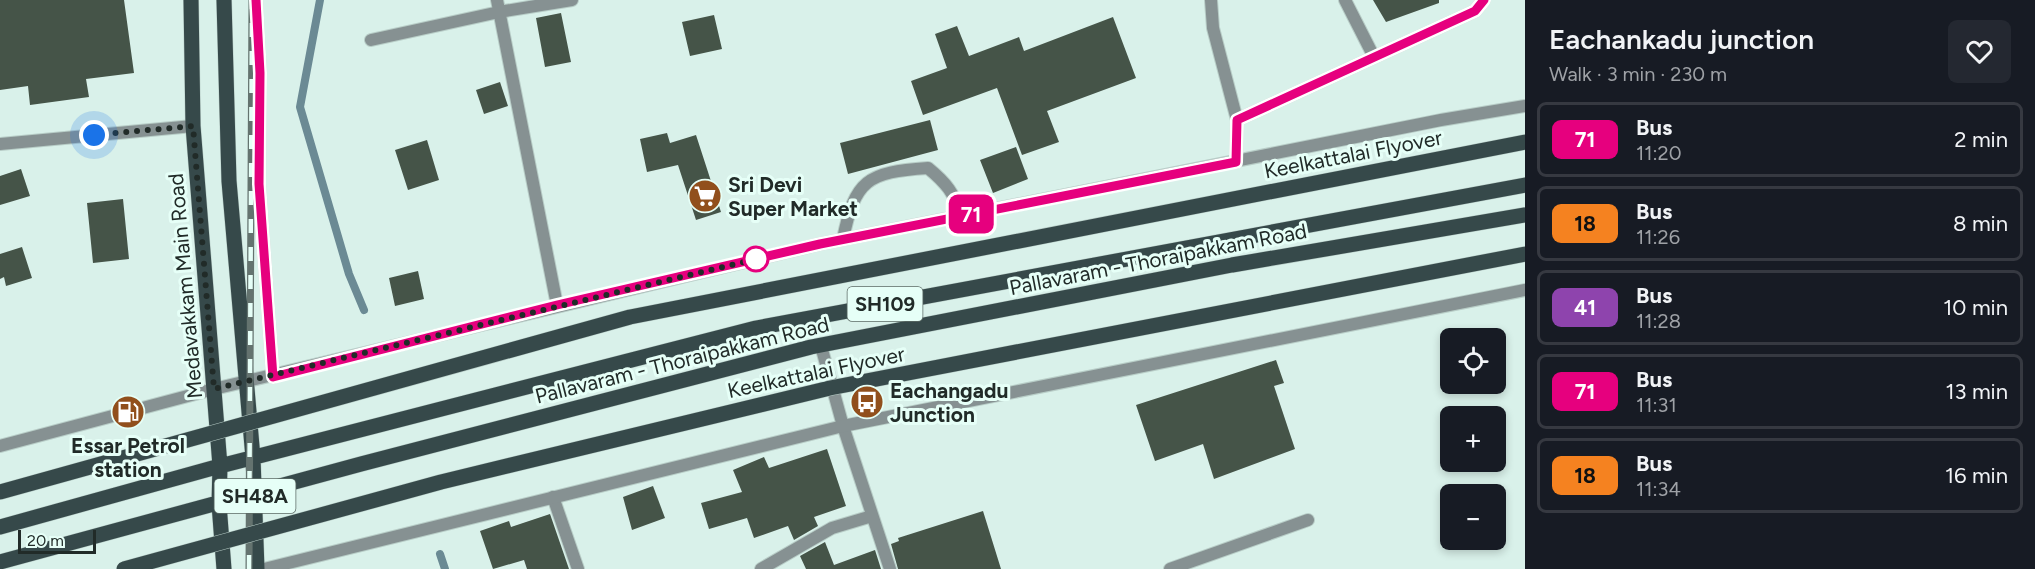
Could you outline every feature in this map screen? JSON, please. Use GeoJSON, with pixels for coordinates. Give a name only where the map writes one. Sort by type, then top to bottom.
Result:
{"type":"FeatureCollection","features":[{"type":"Feature","properties":{"kind":"main road","name":"Medavakkam Main Road"},"geometry":{"type":"LineString","coordinates":[[191,0],[193,126],[220,466],[219,504],[224,569]]}},
{"type":"Feature","properties":{"kind":"main road","name":"SH48A"},"geometry":{"type":"LineString","coordinates":[[224,0],[229,181],[253,458],[257,569]]}},
{"type":"Feature","properties":{"kind":"main road","name":"Keelkattalai Flyover"},"geometry":{"type":"LineString","coordinates":[[0,492],[630,317],[1525,142]]}},
{"type":"Feature","properties":{"kind":"main road","name":"Pallavaram - Thoraipakkam Road"},"geometry":{"type":"LineString","coordinates":[[0,527],[220,466],[756,328],[1525,185]]}},
{"type":"Feature","properties":{"kind":"main road","name":"Pallavaram - Thoraipakkam Road"},"geometry":{"type":"LineString","coordinates":[[0,562],[255,495],[372,461],[821,346],[1232,265],[1525,215]]}},
{"type":"Feature","properties":{"kind":"main road","name":"Keelkattalai Flyover"},"geometry":{"type":"LineString","coordinates":[[124,569],[441,482],[830,388],[1525,254]]}},
{"type":"Feature","properties":{"kind":"street"},"geometry":{"type":"LineString","coordinates":[[256,0],[260,73],[259,184],[273,377]]}},
{"type":"Feature","properties":{"kind":"street"},"geometry":{"type":"LineString","coordinates":[[371,40],[498,6],[573,0]]}},
{"type":"Feature","properties":{"kind":"street"},"geometry":{"type":"LineString","coordinates":[[1211,0],[1213,28],[1237,120],[1236,162]]}},
{"type":"Feature","properties":{"kind":"street"},"geometry":{"type":"LineString","coordinates":[[1345,0],[1374,57]]}},
{"type":"Feature","properties":{"kind":"street"},"geometry":{"type":"LineString","coordinates":[[1237,120],[1475,11],[1484,0]]}},
{"type":"Feature","properties":{"kind":"street"},"geometry":{"type":"LineString","coordinates":[[498,6],[557,305]]}},
{"type":"Feature","properties":{"kind":"street"},"geometry":{"type":"LineString","coordinates":[[0,446],[214,389],[273,377],[557,305],[843,239],[1441,120],[1525,106]]}},
{"type":"Feature","properties":{"kind":"street"},"geometry":{"type":"LineString","coordinates":[[0,144],[193,126]]}},
{"type":"Feature","properties":{"kind":"street"},"geometry":{"type":"LineString","coordinates":[[843,239],[849,209],[858,190],[868,180],[905,169],[928,168],[944,181],[952,191],[960,216]]}},
{"type":"Feature","properties":{"kind":"street"},"geometry":{"type":"LineString","coordinates":[[264,569],[843,426],[1525,290]]}},
{"type":"Feature","properties":{"kind":"street"},"geometry":{"type":"LineString","coordinates":[[821,346],[843,426],[890,569]]}},
{"type":"Feature","properties":{"kind":"street"},"geometry":{"type":"LineString","coordinates":[[553,497],[578,569]]}},
{"type":"Feature","properties":{"kind":"street"},"geometry":{"type":"LineString","coordinates":[[761,569],[832,528],[872,516]]}},
{"type":"Feature","properties":{"kind":"street"},"geometry":{"type":"LineString","coordinates":[[1170,569],[1308,520]]}},
{"type":"Feature","properties":{"kind":"building"},"geometry":{"type":"Polygon","coordinates":[[[0,0],[124,0],[134,73],[86,79],[89,97],[30,105],[28,86],[0,90],[0,0]]]}},
{"type":"Feature","properties":{"kind":"building"},"geometry":{"type":"Polygon","coordinates":[[[1373,0],[1439,0],[1439,3],[1386,22],[1373,0]]]}},
{"type":"Feature","properties":{"kind":"building"},"geometry":{"type":"Polygon","coordinates":[[[561,13],[571,62],[545,67],[536,18],[561,13]]]}},
{"type":"Feature","properties":{"kind":"building"},"geometry":{"type":"Polygon","coordinates":[[[714,15],[722,49],[690,56],[682,22],[714,15]]]}},
{"type":"Feature","properties":{"kind":"building"},"geometry":{"type":"Polygon","coordinates":[[[1113,17],[1136,78],[1047,111],[1059,142],[1022,155],[997,88],[923,115],[911,81],[947,68],[935,34],[957,26],[969,56],[1019,37],[1024,51],[1113,17]]]}},
{"type":"Feature","properties":{"kind":"building"},"geometry":{"type":"Polygon","coordinates":[[[500,82],[508,106],[484,114],[476,90],[500,82]]]}},
{"type":"Feature","properties":{"kind":"building"},"geometry":{"type":"Polygon","coordinates":[[[930,120],[938,150],[848,174],[840,143],[930,120]]]}},
{"type":"Feature","properties":{"kind":"building"},"geometry":{"type":"Polygon","coordinates":[[[667,133],[670,143],[696,135],[721,212],[696,220],[678,165],[647,172],[640,139],[667,133]]]}},
{"type":"Feature","properties":{"kind":"building"},"geometry":{"type":"Polygon","coordinates":[[[427,140],[439,180],[408,190],[395,150],[427,140]]]}},
{"type":"Feature","properties":{"kind":"building"},"geometry":{"type":"Polygon","coordinates":[[[1016,147],[1028,179],[993,193],[980,160],[1016,147]]]}},
{"type":"Feature","properties":{"kind":"building"},"geometry":{"type":"Polygon","coordinates":[[[21,169],[30,196],[0,205],[0,176],[21,169]]]}},
{"type":"Feature","properties":{"kind":"building"},"geometry":{"type":"Polygon","coordinates":[[[123,199],[129,259],[93,263],[87,203],[123,199]]]}},
{"type":"Feature","properties":{"kind":"building"},"geometry":{"type":"Polygon","coordinates":[[[22,247],[32,278],[6,286],[4,277],[0,279],[0,254],[22,247]]]}},
{"type":"Feature","properties":{"kind":"building"},"geometry":{"type":"Polygon","coordinates":[[[418,271],[424,299],[395,306],[389,278],[418,271]]]}},
{"type":"Feature","properties":{"kind":"building"},"geometry":{"type":"Polygon","coordinates":[[[1276,360],[1284,383],[1274,386],[1295,449],[1214,479],[1203,444],[1155,461],[1136,405],[1276,360]]]}},
{"type":"Feature","properties":{"kind":"building"},"geometry":{"type":"Polygon","coordinates":[[[827,449],[846,506],[814,517],[818,526],[794,540],[788,526],[754,538],[747,518],[709,529],[701,503],[742,492],[733,470],[764,457],[769,468],[827,449]]]}},
{"type":"Feature","properties":{"kind":"building"},"geometry":{"type":"Polygon","coordinates":[[[653,486],[665,518],[632,530],[623,497],[653,486]]]}},
{"type":"Feature","properties":{"kind":"building"},"geometry":{"type":"Polygon","coordinates":[[[983,511],[1001,569],[898,569],[891,544],[899,541],[898,538],[983,511]]]}},
{"type":"Feature","properties":{"kind":"building"},"geometry":{"type":"Polygon","coordinates":[[[550,514],[569,569],[527,569],[524,560],[493,569],[480,531],[509,521],[511,527],[550,514]]]}},
{"type":"Feature","properties":{"kind":"building"},"geometry":{"type":"Polygon","coordinates":[[[825,542],[834,565],[875,550],[881,569],[806,569],[800,556],[825,542]]]}},
{"type":"Feature","properties":{"kind":"waterway"},"geometry":{"type":"LineString","coordinates":[[320,0],[300,107],[349,274],[364,310]]}},
{"type":"Feature","properties":{"kind":"waterway"},"geometry":{"type":"LineString","coordinates":[[440,554],[445,569]]}},
{"type":"Feature","properties":{"kind":"railway"},"geometry":{"type":"LineString","coordinates":[[249,569],[252,0]]}},
{"type":"Feature","properties":{"kind":"bus line","name":"71"},"geometry":{"type":"LineString","coordinates":[[256,0],[260,73],[259,184],[273,377],[557,305],[820,244],[1236,162],[1237,120],[1475,11],[1484,0]]}},
{"type":"Feature","properties":{"kind":"place","name":"Sri Devi Super Market"},"geometry":{"type":"Point","coordinates":[705,196]}},
{"type":"Feature","properties":{"kind":"place","name":"Eachangadu Junction"},"geometry":{"type":"Point","coordinates":[867,402]}},
{"type":"Feature","properties":{"kind":"place","name":"Essar Petrol station"},"geometry":{"type":"Point","coordinates":[128,412]}},
{"type":"Feature","properties":{"kind":"route"},"geometry":{"type":"LineString","coordinates":[[94,135],[193,126],[214,389],[273,377],[557,305],[756,259]]}}]}
